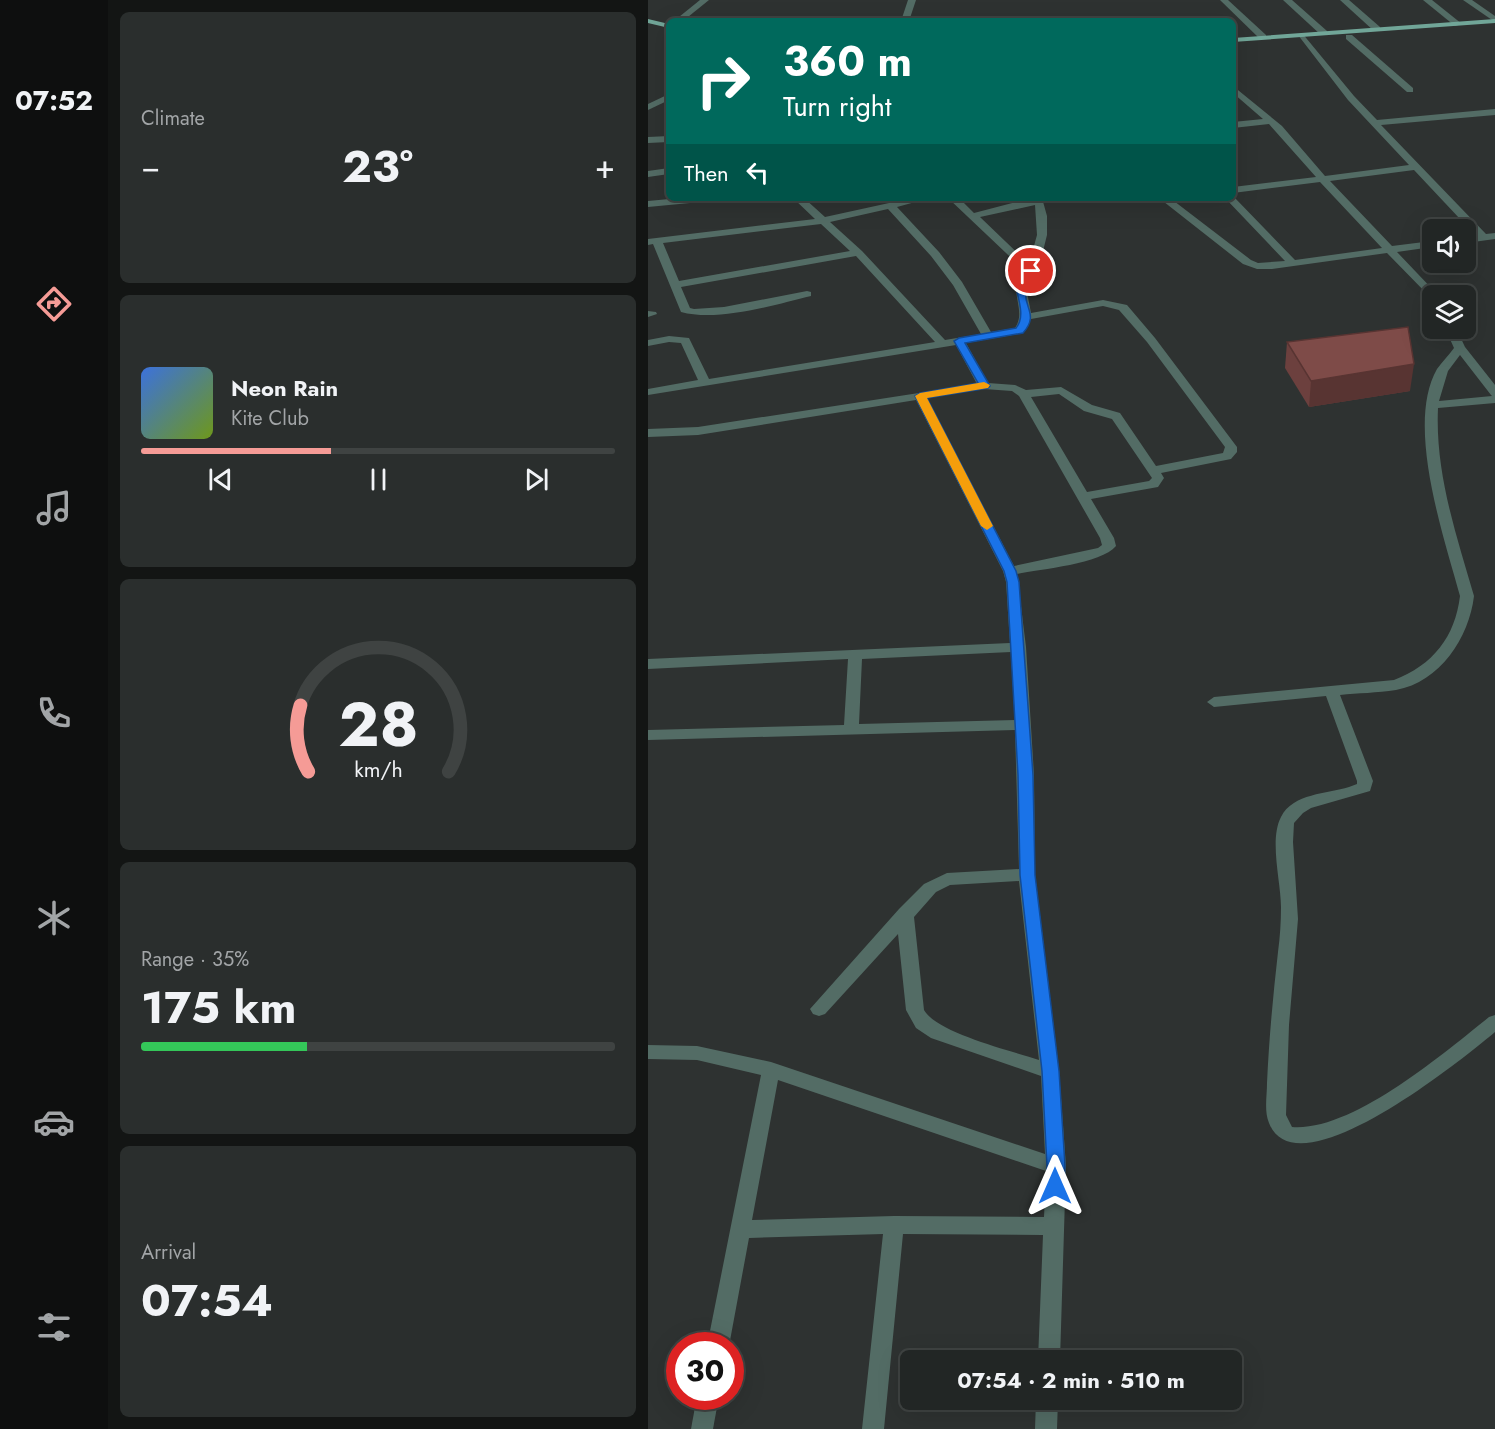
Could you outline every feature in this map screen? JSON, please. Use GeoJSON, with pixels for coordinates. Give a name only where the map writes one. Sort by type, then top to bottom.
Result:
{"type":"FeatureCollection","features":[{"type":"Feature","properties":{"kind":"main road"},"geometry":{"type":"LineString","coordinates":[[648,21],[666,25]]}},
{"type":"Feature","properties":{"kind":"main road"},"geometry":{"type":"LineString","coordinates":[[1236,42],[1303,37],[1324,33],[1495,21]]}},
{"type":"Feature","properties":{"kind":"main road"},"geometry":{"type":"LineString","coordinates":[[1236,42],[1263,37],[1349,37],[1495,26]]}},
{"type":"Feature","properties":{"kind":"main road"},"geometry":{"type":"LineString","coordinates":[[648,28],[666,31]]}},
{"type":"Feature","properties":{"kind":"street"},"geometry":{"type":"LineString","coordinates":[[682,18],[705,0]]}},
{"type":"Feature","properties":{"kind":"street"},"geometry":{"type":"LineString","coordinates":[[906,18],[912,0]]}},
{"type":"Feature","properties":{"kind":"street"},"geometry":{"type":"LineString","coordinates":[[1224,0],[1263,37]]}},
{"type":"Feature","properties":{"kind":"street"},"geometry":{"type":"LineString","coordinates":[[1287,0],[1324,33]]}},
{"type":"Feature","properties":{"kind":"street"},"geometry":{"type":"LineString","coordinates":[[1344,0],[1377,29]]}},
{"type":"Feature","properties":{"kind":"street"},"geometry":{"type":"LineString","coordinates":[[1427,0],[1458,24]]}},
{"type":"Feature","properties":{"kind":"street"},"geometry":{"type":"LineString","coordinates":[[1467,0],[1495,21]]}},
{"type":"Feature","properties":{"kind":"street"},"geometry":{"type":"LineString","coordinates":[[1303,37],[1351,99],[1373,123],[1415,167],[1490,237]]}},
{"type":"Feature","properties":{"kind":"street"},"geometry":{"type":"LineString","coordinates":[[1349,37],[1410,90]]}},
{"type":"Feature","properties":{"kind":"street"},"geometry":{"type":"LineString","coordinates":[[1236,92],[1271,121],[1423,285]]}},
{"type":"Feature","properties":{"kind":"street"},"geometry":{"type":"LineString","coordinates":[[648,107],[666,98]]}},
{"type":"Feature","properties":{"kind":"street"},"geometry":{"type":"LineString","coordinates":[[1373,123],[1495,112]]}},
{"type":"Feature","properties":{"kind":"street"},"geometry":{"type":"LineString","coordinates":[[1236,125],[1271,121]]}},
{"type":"Feature","properties":{"kind":"street"},"geometry":{"type":"LineString","coordinates":[[648,140],[666,139]]}},
{"type":"Feature","properties":{"kind":"street"},"geometry":{"type":"LineString","coordinates":[[1236,190],[1415,167]]}},
{"type":"Feature","properties":{"kind":"street"},"geometry":{"type":"LineString","coordinates":[[648,174],[666,171]]}},
{"type":"Feature","properties":{"kind":"street"},"geometry":{"type":"LineString","coordinates":[[648,204],[680,201]]}},
{"type":"Feature","properties":{"kind":"street"},"geometry":{"type":"LineString","coordinates":[[801,201],[858,253],[942,343]]}},
{"type":"Feature","properties":{"kind":"street"},"geometry":{"type":"LineString","coordinates":[[956,201],[1031,271]]}},
{"type":"Feature","properties":{"kind":"street"},"geometry":{"type":"LineString","coordinates":[[973,216],[1034,201]]}},
{"type":"Feature","properties":{"kind":"street"},"geometry":{"type":"LineString","coordinates":[[648,392],[1019,331],[1025,324],[1026,317],[1021,288],[1031,271],[1043,238],[1038,201]]}},
{"type":"Feature","properties":{"kind":"street"},"geometry":{"type":"LineString","coordinates":[[1169,201],[1247,262],[1257,266],[1272,266],[1422,245]]}},
{"type":"Feature","properties":{"kind":"street"},"geometry":{"type":"LineString","coordinates":[[1233,201],[1292,263]]}},
{"type":"Feature","properties":{"kind":"street"},"geometry":{"type":"LineString","coordinates":[[807,294],[697,314],[685,310],[652,241],[821,221],[894,203],[958,284],[988,337]]}},
{"type":"Feature","properties":{"kind":"street"},"geometry":{"type":"LineString","coordinates":[[675,285],[858,253]]}},
{"type":"Feature","properties":{"kind":"street"},"geometry":{"type":"LineString","coordinates":[[1026,317],[1091,305],[1114,304],[1123,307],[1231,447],[1231,452],[1227,456],[1155,470]]}},
{"type":"Feature","properties":{"kind":"street"},"geometry":{"type":"LineString","coordinates":[[648,343],[669,339],[685,340],[705,383]]}},
{"type":"Feature","properties":{"kind":"street"},"geometry":{"type":"LineString","coordinates":[[1456,339],[1495,393]]}},
{"type":"Feature","properties":{"kind":"street"},"geometry":{"type":"LineString","coordinates":[[959,341],[984,386]]}},
{"type":"Feature","properties":{"kind":"street"},"geometry":{"type":"LineString","coordinates":[[1215,702],[1396,685],[1414,679],[1440,660],[1451,646],[1467,608],[1467,596],[1434,472],[1431,405],[1446,360],[1460,348]]}},
{"type":"Feature","properties":{"kind":"street"},"geometry":{"type":"LineString","coordinates":[[648,433],[698,431],[984,386],[1009,387],[1024,394],[1061,390],[1088,408],[1116,416],[1155,470],[1158,478],[1154,484],[1144,487],[1083,496]]}},
{"type":"Feature","properties":{"kind":"street"},"geometry":{"type":"LineString","coordinates":[[1010,571],[1103,551],[1109,546],[1107,538],[1024,394]]}},
{"type":"Feature","properties":{"kind":"street"},"geometry":{"type":"LineString","coordinates":[[920,396],[1010,571],[1013,582],[1019,647],[1028,875],[1050,1071],[1056,1166],[1049,1350]]}},
{"type":"Feature","properties":{"kind":"street"},"geometry":{"type":"LineString","coordinates":[[1431,405],[1495,399]]}},
{"type":"Feature","properties":{"kind":"street"},"geometry":{"type":"LineString","coordinates":[[648,664],[1019,647]]}},
{"type":"Feature","properties":{"kind":"street"},"geometry":{"type":"LineString","coordinates":[[851,730],[855,655]]}},
{"type":"Feature","properties":{"kind":"street"},"geometry":{"type":"LineString","coordinates":[[1331,691],[1365,781],[1364,788],[1356,792],[1316,798],[1288,818],[1285,830],[1290,902],[1280,1024],[1276,1115],[1278,1127],[1287,1134],[1302,1136],[1345,1124],[1363,1116],[1430,1075],[1495,1022]]}},
{"type":"Feature","properties":{"kind":"street"},"geometry":{"type":"LineString","coordinates":[[648,735],[1022,725]]}},
{"type":"Feature","properties":{"kind":"street"},"geometry":{"type":"LineString","coordinates":[[819,1009],[930,888],[947,879],[1028,875]]}},
{"type":"Feature","properties":{"kind":"street"},"geometry":{"type":"LineString","coordinates":[[905,913],[915,1010],[922,1023],[937,1033],[1050,1071]]}},
{"type":"Feature","properties":{"kind":"street"},"geometry":{"type":"LineString","coordinates":[[648,1052],[697,1053],[771,1070],[1056,1166]]}},
{"type":"Feature","properties":{"kind":"street"},"geometry":{"type":"LineString","coordinates":[[721,1332],[771,1070]]}},
{"type":"Feature","properties":{"kind":"street"},"geometry":{"type":"LineString","coordinates":[[740,1229],[894,1225],[1054,1226]]}},
{"type":"Feature","properties":{"kind":"street"},"geometry":{"type":"LineString","coordinates":[[873,1429],[894,1225]]}},
{"type":"Feature","properties":{"kind":"street"},"geometry":{"type":"LineString","coordinates":[[702,1429],[705,1410]]}},
{"type":"Feature","properties":{"kind":"street"},"geometry":{"type":"LineString","coordinates":[[1046,1429],[1047,1410]]}},
{"type":"Feature","properties":{"kind":"building"},"geometry":{"type":"Polygon","coordinates":[[[1408,327],[1414,364],[1311,381],[1287,342],[1408,327]]]}},
{"type":"Feature","properties":{"kind":"slow traffic"},"geometry":{"type":"LineString","coordinates":[[984,385],[920,396],[987,526]]}},
{"type":"Feature","properties":{"kind":"route"},"geometry":{"type":"LineString","coordinates":[[1031,271],[1023,281],[1021,288],[1026,317],[1025,324],[1019,331],[959,341],[984,386],[920,396],[1010,571],[1013,582],[1026,775],[1028,875],[1050,1071],[1056,1166],[1055,1186]]}}]}
